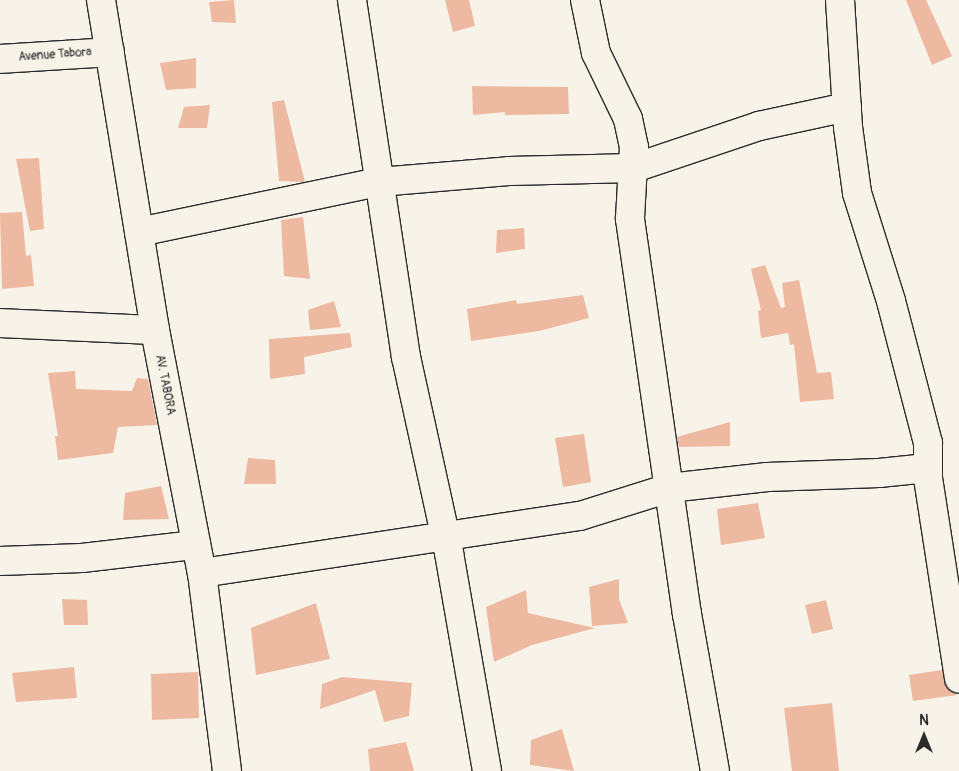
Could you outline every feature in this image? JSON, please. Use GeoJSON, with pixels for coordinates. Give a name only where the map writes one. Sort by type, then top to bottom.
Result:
{"type":"FeatureCollection","features":[{"type":"Feature","properties":{"kind":"street","name":"AV. TABORA"},"geometry":{"type":"LineString","coordinates":[[101,0],[155,330],[202,574],[227,771]]}},
{"type":"Feature","properties":{"kind":"street"},"geometry":{"type":"LineString","coordinates":[[352,0],[406,357],[445,535],[488,771]]}},
{"type":"Feature","properties":{"kind":"street"},"geometry":{"type":"LineString","coordinates":[[585,0],[596,53],[628,119],[634,168],[630,219],[669,488],[715,771]]}},
{"type":"Feature","properties":{"kind":"street"},"geometry":{"type":"LineString","coordinates":[[840,0],[847,107],[857,193],[916,394],[928,443],[928,468],[959,680]]}},
{"type":"Feature","properties":{"kind":"street","name":"Avenue Tabora"},"geometry":{"type":"LineString","coordinates":[[0,59],[110,52]]}},
{"type":"Feature","properties":{"kind":"street"},"geometry":{"type":"LineString","coordinates":[[139,232],[379,182],[509,171],[634,168],[759,126],[847,107]]}},
{"type":"Feature","properties":{"kind":"street"},"geometry":{"type":"LineString","coordinates":[[0,323],[155,330]]}},
{"type":"Feature","properties":{"kind":"street"},"geometry":{"type":"LineString","coordinates":[[202,574],[445,535],[580,516],[669,488],[767,477],[879,473],[928,468]]}},
{"type":"Feature","properties":{"kind":"street"},"geometry":{"type":"LineString","coordinates":[[0,561],[82,558],[195,545]]}},
{"type":"Feature","properties":{"kind":"building"},"geometry":{"type":"Polygon","coordinates":[[[234,0],[236,23],[212,22],[209,2],[234,0]]]}},
{"type":"Feature","properties":{"kind":"building"},"geometry":{"type":"Polygon","coordinates":[[[445,0],[469,0],[475,26],[453,32],[445,0]]]}},
{"type":"Feature","properties":{"kind":"building"},"geometry":{"type":"Polygon","coordinates":[[[906,0],[926,0],[952,56],[932,65],[906,0]]]}},
{"type":"Feature","properties":{"kind":"building"},"geometry":{"type":"Polygon","coordinates":[[[196,58],[196,88],[166,90],[160,63],[196,58]]]}},
{"type":"Feature","properties":{"kind":"building"},"geometry":{"type":"Polygon","coordinates":[[[472,86],[568,87],[569,114],[505,115],[505,112],[473,115],[472,86]]]}},
{"type":"Feature","properties":{"kind":"building"},"geometry":{"type":"Polygon","coordinates":[[[284,100],[305,182],[279,181],[272,102],[284,100]]]}},
{"type":"Feature","properties":{"kind":"building"},"geometry":{"type":"Polygon","coordinates":[[[210,105],[207,128],[178,128],[184,107],[210,105]]]}},
{"type":"Feature","properties":{"kind":"building"},"geometry":{"type":"Polygon","coordinates":[[[39,158],[44,229],[30,231],[16,159],[39,158]]]}},
{"type":"Feature","properties":{"kind":"building"},"geometry":{"type":"Polygon","coordinates":[[[22,212],[26,256],[31,255],[34,286],[2,289],[0,213],[22,212]]]}},
{"type":"Feature","properties":{"kind":"building"},"geometry":{"type":"Polygon","coordinates":[[[303,217],[310,279],[284,276],[281,220],[303,217]]]}},
{"type":"Feature","properties":{"kind":"building"},"geometry":{"type":"Polygon","coordinates":[[[524,228],[525,249],[496,253],[497,230],[524,228]]]}},
{"type":"Feature","properties":{"kind":"building"},"geometry":{"type":"Polygon","coordinates":[[[765,265],[781,308],[785,307],[782,283],[799,280],[817,373],[831,372],[834,399],[800,402],[794,344],[790,345],[788,333],[761,338],[758,311],[761,310],[751,269],[765,265]]]}},
{"type":"Feature","properties":{"kind":"building"},"geometry":{"type":"Polygon","coordinates":[[[583,295],[589,318],[539,331],[471,341],[467,309],[516,300],[517,304],[583,295]]]}},
{"type":"Feature","properties":{"kind":"building"},"geometry":{"type":"Polygon","coordinates":[[[334,301],[341,327],[310,330],[308,310],[334,301]]]}},
{"type":"Feature","properties":{"kind":"building"},"geometry":{"type":"Polygon","coordinates":[[[350,333],[352,347],[304,357],[305,374],[270,379],[269,339],[350,333]]]}},
{"type":"Feature","properties":{"kind":"building"},"geometry":{"type":"Polygon","coordinates":[[[75,371],[76,389],[132,391],[137,378],[148,379],[157,425],[118,427],[113,453],[58,460],[55,436],[58,436],[48,373],[75,371]]]}},
{"type":"Feature","properties":{"kind":"building"},"geometry":{"type":"Polygon","coordinates":[[[730,422],[730,446],[679,447],[677,437],[730,422]]]}},
{"type":"Feature","properties":{"kind":"building"},"geometry":{"type":"Polygon","coordinates":[[[584,434],[591,482],[563,487],[555,438],[584,434]]]}},
{"type":"Feature","properties":{"kind":"building"},"geometry":{"type":"Polygon","coordinates":[[[248,458],[275,460],[276,484],[244,484],[248,458]]]}},
{"type":"Feature","properties":{"kind":"building"},"geometry":{"type":"Polygon","coordinates":[[[161,486],[169,519],[123,520],[125,493],[161,486]]]}},
{"type":"Feature","properties":{"kind":"building"},"geometry":{"type":"Polygon","coordinates":[[[758,503],[765,538],[721,545],[717,509],[758,503]]]}},
{"type":"Feature","properties":{"kind":"building"},"geometry":{"type":"Polygon","coordinates":[[[619,579],[619,599],[628,623],[592,626],[589,587],[619,579]]]}},
{"type":"Feature","properties":{"kind":"building"},"geometry":{"type":"Polygon","coordinates":[[[526,590],[528,613],[595,628],[532,645],[494,662],[486,607],[526,590]]]}},
{"type":"Feature","properties":{"kind":"building"},"geometry":{"type":"Polygon","coordinates":[[[62,599],[87,600],[88,625],[64,625],[62,599]]]}},
{"type":"Feature","properties":{"kind":"building"},"geometry":{"type":"Polygon","coordinates":[[[826,600],[833,629],[812,634],[805,605],[826,600]]]}},
{"type":"Feature","properties":{"kind":"building"},"geometry":{"type":"Polygon","coordinates":[[[316,603],[330,659],[256,675],[251,628],[316,603]]]}},
{"type":"Feature","properties":{"kind":"building"},"geometry":{"type":"Polygon","coordinates":[[[74,667],[77,698],[16,702],[12,673],[74,667]]]}},
{"type":"Feature","properties":{"kind":"building"},"geometry":{"type":"Polygon","coordinates":[[[942,670],[947,688],[957,695],[913,701],[909,675],[942,670]]]}},
{"type":"Feature","properties":{"kind":"building"},"geometry":{"type":"Polygon","coordinates":[[[198,672],[199,718],[152,720],[151,674],[198,672]]]}},
{"type":"Feature","properties":{"kind":"building"},"geometry":{"type":"Polygon","coordinates":[[[342,677],[412,683],[409,716],[384,722],[375,690],[320,709],[322,684],[342,677]]]}},
{"type":"Feature","properties":{"kind":"building"},"geometry":{"type":"Polygon","coordinates":[[[832,703],[839,771],[792,771],[784,708],[832,703]]]}},
{"type":"Feature","properties":{"kind":"building"},"geometry":{"type":"Polygon","coordinates":[[[562,729],[574,771],[530,765],[531,740],[562,729]]]}},
{"type":"Feature","properties":{"kind":"building"},"geometry":{"type":"Polygon","coordinates":[[[406,742],[414,771],[370,771],[368,749],[406,742]]]}}]}
